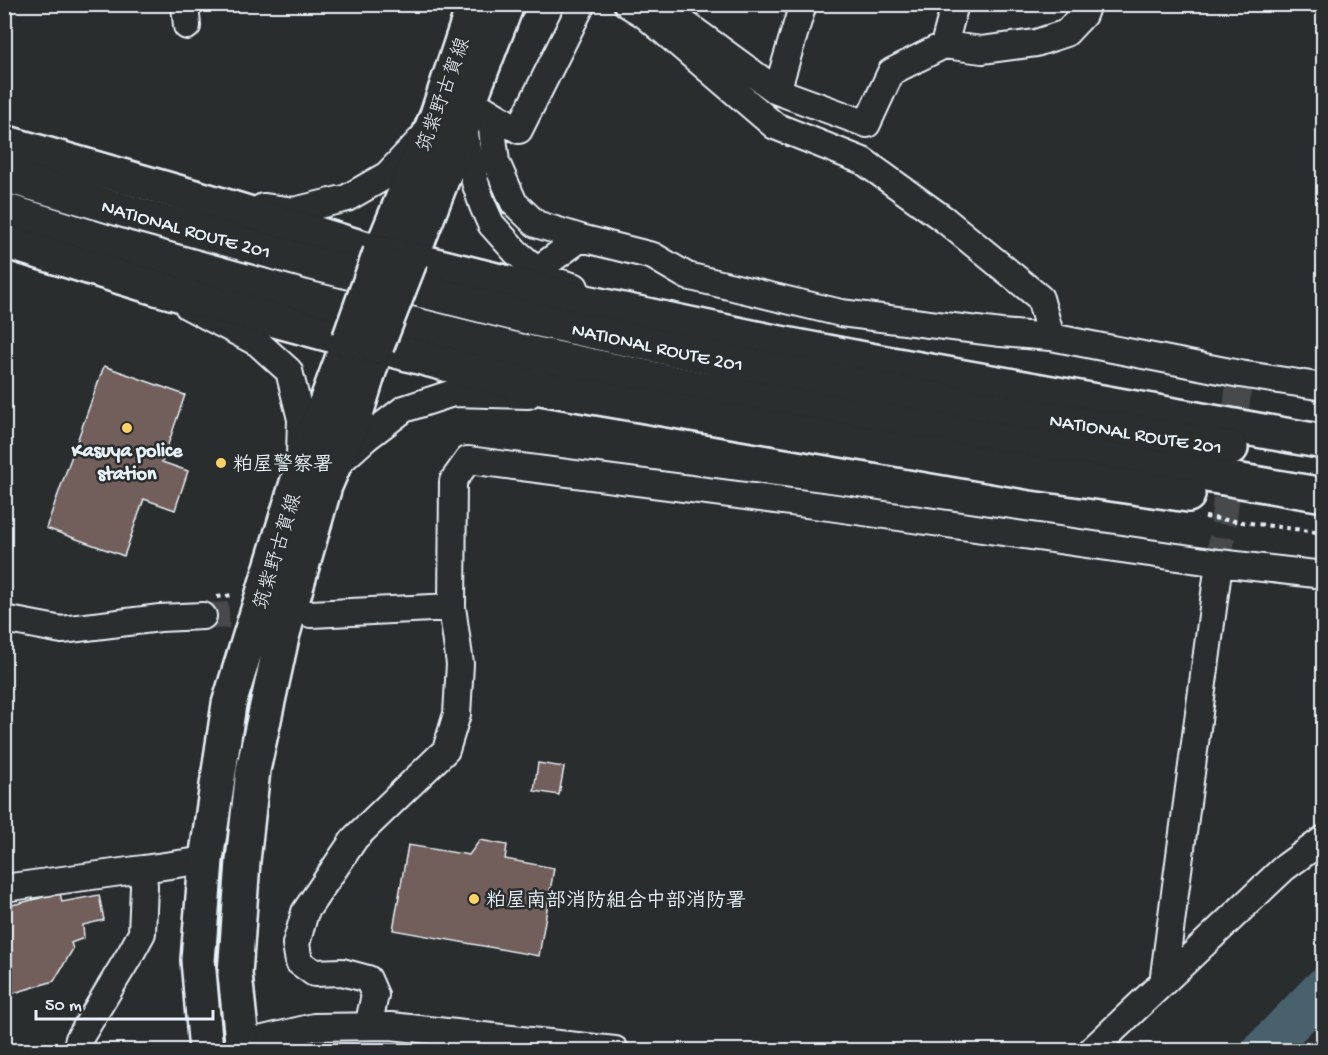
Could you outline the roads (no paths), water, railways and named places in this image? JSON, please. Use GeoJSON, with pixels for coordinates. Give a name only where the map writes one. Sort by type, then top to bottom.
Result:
{"type":"FeatureCollection","features":[{"type":"Feature","properties":{"kind":"main road","name":"筑紫野古賀線"},"geometry":{"type":"LineString","coordinates":[[465,113],[474,4]]}},
{"type":"Feature","properties":{"kind":"main road","name":"筑紫野古賀線"},"geometry":{"type":"LineString","coordinates":[[206,1050],[198,960],[206,860],[229,704],[300,474],[363,343],[396,256],[465,113],[507,4]]}},
{"type":"Feature","properties":{"kind":"main road"},"geometry":{"type":"LineString","coordinates":[[4,142],[396,256],[585,302],[880,363],[1323,442]]}},
{"type":"Feature","properties":{"kind":"main road","name":"NATIONAL ROUTE 201"},"geometry":{"type":"LineString","coordinates":[[4,175],[320,265],[539,320],[693,354],[998,410],[1323,463]]}},
{"type":"Feature","properties":{"kind":"main road","name":"NATIONAL ROUTE 201"},"geometry":{"type":"LineString","coordinates":[[4,210],[130,249],[300,296],[521,351],[723,393],[1323,495]]}},
{"type":"Feature","properties":{"kind":"main road"},"geometry":{"type":"LineString","coordinates":[[4,242],[156,288],[529,386],[1035,473],[1323,514]]}},
{"type":"Feature","properties":{"kind":"main road","name":"筑紫野古賀線"},"geometry":{"type":"LineString","coordinates":[[232,1048],[243,861],[253,770],[282,637],[326,486],[355,417],[363,343]]}},
{"type":"Feature","properties":{"kind":"street"},"geometry":{"type":"LineString","coordinates":[[209,201],[294,211],[347,198],[387,175],[424,136],[465,113],[519,130],[582,4]]}},
{"type":"Feature","properties":{"kind":"street"},"geometry":{"type":"LineString","coordinates":[[627,4],[645,15],[775,126],[863,161],[945,220],[1040,298],[1051,337]]}},
{"type":"Feature","properties":{"kind":"street"},"geometry":{"type":"LineString","coordinates":[[658,4],[777,91],[867,124],[891,72],[944,45],[982,50],[1036,43],[1066,33],[1083,15],[1087,4]]}},
{"type":"Feature","properties":{"kind":"street"},"geometry":{"type":"LineString","coordinates":[[777,91],[803,4]]}},
{"type":"Feature","properties":{"kind":"street"},"geometry":{"type":"LineString","coordinates":[[944,45],[955,4]]}},
{"type":"Feature","properties":{"kind":"street"},"geometry":{"type":"LineString","coordinates":[[465,113],[496,162],[514,204],[536,224],[653,256],[687,276],[841,312],[1001,333],[1051,337],[1240,374],[1323,387]]}},
{"type":"Feature","properties":{"kind":"street"},"geometry":{"type":"LineString","coordinates":[[465,113],[475,182],[491,224],[516,252],[548,279],[715,327],[780,343]]}},
{"type":"Feature","properties":{"kind":"street"},"geometry":{"type":"LineString","coordinates":[[537,270],[581,238]]}},
{"type":"Feature","properties":{"kind":"street"},"geometry":{"type":"LineString","coordinates":[[156,288],[258,343],[289,371],[301,419],[300,474]]}},
{"type":"Feature","properties":{"kind":"street"},"geometry":{"type":"LineString","coordinates":[[334,466],[404,409],[453,393],[594,397]]}},
{"type":"Feature","properties":{"kind":"street"},"geometry":{"type":"LineString","coordinates":[[368,1026],[375,995],[368,979],[342,972],[314,973],[299,962],[296,944],[305,912],[355,838],[446,750],[457,714],[460,664],[452,607],[453,481],[468,459],[829,507],[1219,563],[1323,575]]}},
{"type":"Feature","properties":{"kind":"street"},"geometry":{"type":"LineString","coordinates":[[1163,983],[1219,563]]}},
{"type":"Feature","properties":{"kind":"street"},"geometry":{"type":"LineString","coordinates":[[311,614],[452,607]]}},
{"type":"Feature","properties":{"kind":"street"},"geometry":{"type":"LineString","coordinates":[[4,619],[62,630],[160,618],[204,616]]}},
{"type":"Feature","properties":{"kind":"street"},"geometry":{"type":"LineString","coordinates":[[1092,1050],[1284,868],[1323,838]]}},
{"type":"Feature","properties":{"kind":"street"},"geometry":{"type":"LineString","coordinates":[[4,888],[206,860]]}},
{"type":"Feature","properties":{"kind":"street"},"geometry":{"type":"LineString","coordinates":[[76,1050],[79,1039],[142,933],[144,887],[142,868]]}},
{"type":"Feature","properties":{"kind":"street"},"geometry":{"type":"LineString","coordinates":[[232,1048],[314,1027],[392,1026],[615,1050]]}},
{"type":"Feature","properties":{"kind":"waterway"},"geometry":{"type":"LineString","coordinates":[[1264,1050],[1324,988]]}},
{"type":"Feature","properties":{"kind":"tunnel"},"geometry":{"type":"LineString","coordinates":[[1219,563],[1240,374]]}},
{"type":"Feature","properties":{"kind":"tunnel"},"geometry":{"type":"LineString","coordinates":[[203,616],[272,614]]}},
{"type":"Feature","properties":{"kind":"place","name":"Kasuya police station"},"geometry":{"type":"Point","coordinates":[127,428]}},
{"type":"Feature","properties":{"kind":"place","name":"粕屋警察署"},"geometry":{"type":"Point","coordinates":[221,463]}},
{"type":"Feature","properties":{"kind":"place","name":"粕屋南部消防組合中部消防署"},"geometry":{"type":"Point","coordinates":[474,899]}}]}
